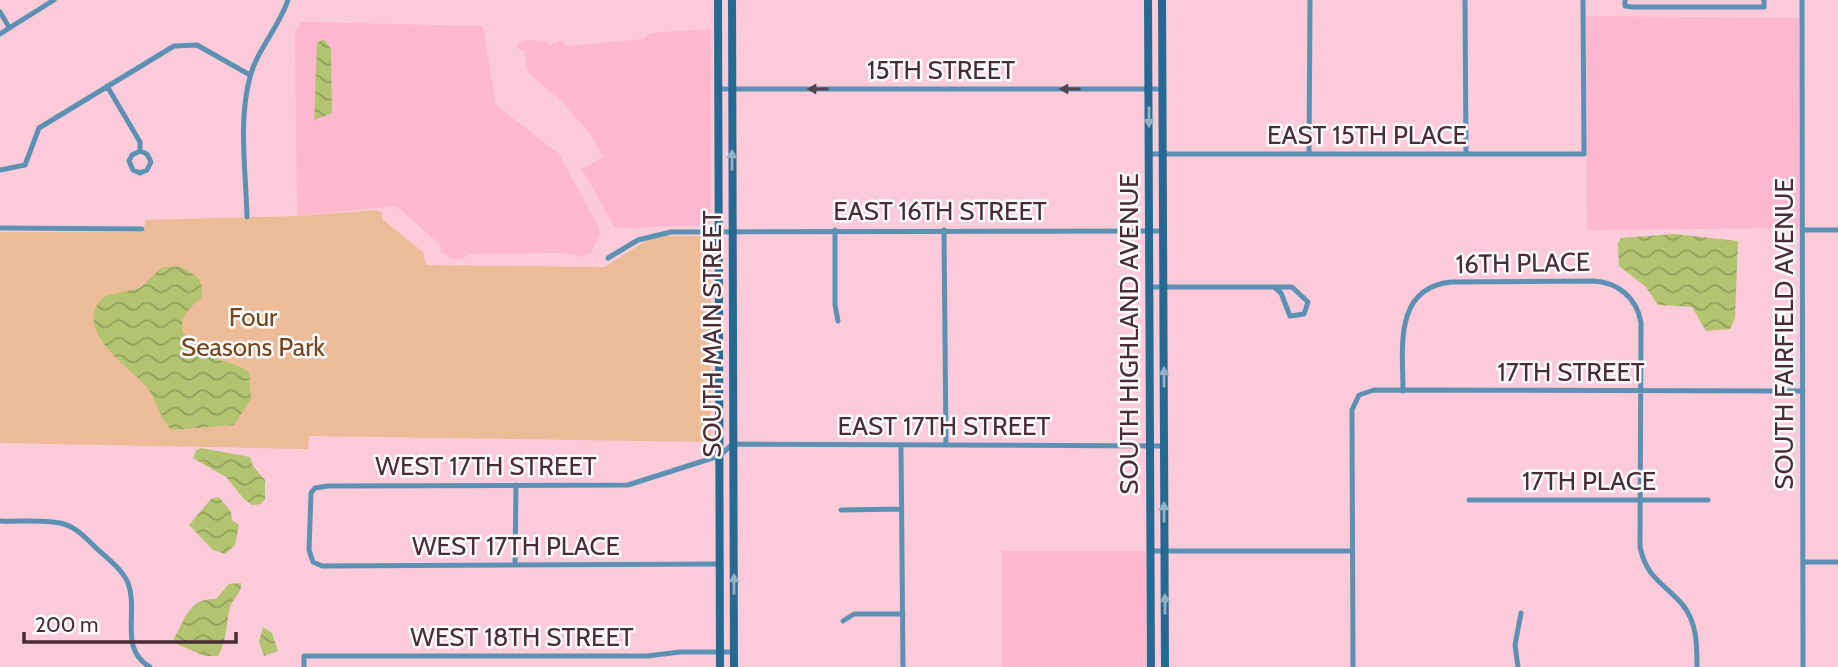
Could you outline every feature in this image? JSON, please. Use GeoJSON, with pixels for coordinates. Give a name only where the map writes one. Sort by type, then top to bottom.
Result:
{"type":"FeatureCollection","features":[{"type":"Feature","properties":{"kind":"main road","name":"SOUTH MAIN STREET"},"geometry":{"type":"LineString","coordinates":[[718,0],[718,231],[734,667]]}},
{"type":"Feature","properties":{"kind":"main road","name":"SOUTH MAIN STREET"},"geometry":{"type":"LineString","coordinates":[[720,667],[720,564],[733,231],[732,0]]}},
{"type":"Feature","properties":{"kind":"main road","name":"SOUTH HIGHLAND AVENUE"},"geometry":{"type":"LineString","coordinates":[[1148,0],[1152,667]]}},
{"type":"Feature","properties":{"kind":"main road","name":"SOUTH HIGHLAND AVENUE"},"geometry":{"type":"LineString","coordinates":[[1162,0],[1165,667]]}},
{"type":"Feature","properties":{"kind":"street"},"geometry":{"type":"LineString","coordinates":[[0,34],[54,0]]}},
{"type":"Feature","properties":{"kind":"street"},"geometry":{"type":"LineString","coordinates":[[247,217],[245,114],[250,75],[279,25],[288,0]]}},
{"type":"Feature","properties":{"kind":"street"},"geometry":{"type":"LineString","coordinates":[[1310,0],[1310,154]]}},
{"type":"Feature","properties":{"kind":"street"},"geometry":{"type":"LineString","coordinates":[[1465,0],[1466,154]]}},
{"type":"Feature","properties":{"kind":"street","name":"EAST 15TH PLACE"},"geometry":{"type":"LineString","coordinates":[[1149,155],[1584,154],[1583,0]]}},
{"type":"Feature","properties":{"kind":"street"},"geometry":{"type":"LineString","coordinates":[[1625,0],[1625,6],[1632,7],[1764,7],[1764,0]]}},
{"type":"Feature","properties":{"kind":"street","name":"SOUTH FAIRFIELD AVENUE"},"geometry":{"type":"LineString","coordinates":[[1802,0],[1804,667]]}},
{"type":"Feature","properties":{"kind":"street"},"geometry":{"type":"LineString","coordinates":[[0,12],[9,27]]}},
{"type":"Feature","properties":{"kind":"street"},"geometry":{"type":"LineString","coordinates":[[0,170],[25,165],[39,128],[163,51],[183,44],[197,46],[250,75]]}},
{"type":"Feature","properties":{"kind":"street"},"geometry":{"type":"LineString","coordinates":[[107,86],[140,142],[140,151]]}},
{"type":"Feature","properties":{"kind":"street","name":"15TH STREET"},"geometry":{"type":"LineString","coordinates":[[718,89],[1163,89]]}},
{"type":"Feature","properties":{"kind":"street"},"geometry":{"type":"LineString","coordinates":[[140,151],[147,154],[151,162],[147,170],[140,173],[133,170],[129,161],[132,155],[140,151]]}},
{"type":"Feature","properties":{"kind":"street"},"geometry":{"type":"LineString","coordinates":[[0,228],[142,229]]}},
{"type":"Feature","properties":{"kind":"street"},"geometry":{"type":"LineString","coordinates":[[835,230],[835,304],[838,321]]}},
{"type":"Feature","properties":{"kind":"street","name":"EAST 16TH STREET"},"geometry":{"type":"LineString","coordinates":[[608,258],[654,234],[835,230],[1163,231]]}},
{"type":"Feature","properties":{"kind":"street"},"geometry":{"type":"LineString","coordinates":[[944,230],[946,445]]}},
{"type":"Feature","properties":{"kind":"street"},"geometry":{"type":"LineString","coordinates":[[1803,230],[1838,230]]}},
{"type":"Feature","properties":{"kind":"street","name":"16TH PLACE"},"geometry":{"type":"LineString","coordinates":[[1403,391],[1404,321],[1409,307],[1429,288],[1451,282],[1594,281],[1615,286],[1638,309],[1642,332],[1641,391]]}},
{"type":"Feature","properties":{"kind":"street"},"geometry":{"type":"LineString","coordinates":[[1149,287],[1274,287],[1298,289],[1307,302],[1304,314],[1290,316],[1281,293],[1274,287]]}},
{"type":"Feature","properties":{"kind":"street"},"geometry":{"type":"LineString","coordinates":[[1641,391],[1642,557],[1658,584],[1681,603],[1688,614],[1697,641],[1697,667]]}},
{"type":"Feature","properties":{"kind":"street","name":"17TH STREET"},"geometry":{"type":"LineString","coordinates":[[1352,551],[1352,414],[1355,400],[1365,392],[1804,391]]}},
{"type":"Feature","properties":{"kind":"street"},"geometry":{"type":"LineString","coordinates":[[901,445],[903,667]]}},
{"type":"Feature","properties":{"kind":"street","name":"EAST 17TH STREET"},"geometry":{"type":"LineString","coordinates":[[726,450],[901,445],[1164,446]]}},
{"type":"Feature","properties":{"kind":"street","name":"WEST 17TH STREET"},"geometry":{"type":"LineString","coordinates":[[313,562],[309,550],[310,499],[316,488],[628,485],[726,450]]}},
{"type":"Feature","properties":{"kind":"street"},"geometry":{"type":"LineString","coordinates":[[515,565],[516,485]]}},
{"type":"Feature","properties":{"kind":"street","name":"17TH PLACE"},"geometry":{"type":"LineString","coordinates":[[1469,499],[1708,500]]}},
{"type":"Feature","properties":{"kind":"street"},"geometry":{"type":"LineString","coordinates":[[841,510],[902,509]]}},
{"type":"Feature","properties":{"kind":"street"},"geometry":{"type":"LineString","coordinates":[[0,522],[59,522],[79,531],[104,555],[125,576],[129,586],[133,649],[142,662],[150,667]]}},
{"type":"Feature","properties":{"kind":"street"},"geometry":{"type":"LineString","coordinates":[[1151,551],[1352,551],[1353,667]]}},
{"type":"Feature","properties":{"kind":"street","name":"WEST 17TH PLACE"},"geometry":{"type":"LineString","coordinates":[[313,562],[322,566],[720,564]]}},
{"type":"Feature","properties":{"kind":"street"},"geometry":{"type":"LineString","coordinates":[[1804,562],[1838,562]]}},
{"type":"Feature","properties":{"kind":"street"},"geometry":{"type":"LineString","coordinates":[[843,621],[854,614],[903,614]]}},
{"type":"Feature","properties":{"kind":"street"},"geometry":{"type":"LineString","coordinates":[[1518,667],[1515,646],[1521,614]]}},
{"type":"Feature","properties":{"kind":"street","name":"WEST 18TH STREET"},"geometry":{"type":"LineString","coordinates":[[304,667],[304,656],[647,656],[734,652]]}},
{"type":"Feature","properties":{"kind":"street"},"geometry":{"type":"LineString","coordinates":[[451,656],[451,665]]}},
{"type":"Feature","properties":{"kind":"shaded area"},"geometry":{"type":"Polygon","coordinates":[[[1586,16],[1799,18],[1800,228],[1587,230],[1586,16]]]}},
{"type":"Feature","properties":{"kind":"shaded area"},"geometry":{"type":"Polygon","coordinates":[[[302,22],[483,26],[496,105],[559,154],[598,226],[600,234],[591,253],[582,257],[562,253],[469,254],[462,259],[454,259],[441,252],[440,244],[396,206],[297,216],[295,31],[302,22]]]}},
{"type":"Feature","properties":{"kind":"shaded area"},"geometry":{"type":"Polygon","coordinates":[[[711,29],[710,225],[614,226],[582,169],[603,157],[590,133],[561,101],[528,72],[524,50],[517,48],[518,44],[524,40],[545,41],[550,45],[562,40],[566,46],[645,39],[650,33],[711,29]]]}},
{"type":"Feature","properties":{"kind":"shaded area"},"geometry":{"type":"Polygon","coordinates":[[[1002,551],[1146,551],[1147,667],[1002,667],[1002,551]]]}},
{"type":"Feature","properties":{"kind":"green space","name":"Four Seasons Park"},"geometry":{"type":"Polygon","coordinates":[[[376,210],[383,213],[382,219],[423,252],[426,265],[605,267],[647,240],[664,236],[708,236],[711,243],[711,442],[309,436],[308,449],[0,443],[0,232],[144,232],[145,220],[297,216],[376,210]]]}},
{"type":"Feature","properties":{"kind":"water"},"geometry":{"type":"Polygon","coordinates":[[[324,39],[331,49],[332,113],[314,120],[317,43],[324,39]]]}},
{"type":"Feature","properties":{"kind":"water"},"geometry":{"type":"Polygon","coordinates":[[[1674,234],[1738,241],[1735,318],[1730,329],[1706,331],[1692,307],[1658,305],[1646,287],[1619,266],[1618,243],[1621,238],[1674,234]]]}},
{"type":"Feature","properties":{"kind":"water"},"geometry":{"type":"Polygon","coordinates":[[[177,266],[197,277],[202,286],[201,298],[183,318],[182,329],[190,344],[204,355],[249,372],[251,399],[234,425],[172,430],[163,419],[147,388],[104,344],[97,332],[93,320],[96,308],[105,296],[140,288],[161,268],[177,266]]]}},
{"type":"Feature","properties":{"kind":"water"},"geometry":{"type":"Polygon","coordinates":[[[201,448],[250,457],[253,466],[265,480],[265,499],[261,504],[252,505],[226,477],[193,458],[196,450],[201,448]]]}},
{"type":"Feature","properties":{"kind":"water"},"geometry":{"type":"Polygon","coordinates":[[[219,497],[231,512],[232,520],[239,525],[235,545],[225,554],[213,550],[189,525],[211,499],[219,497]]]}},
{"type":"Feature","properties":{"kind":"water"},"geometry":{"type":"Polygon","coordinates":[[[241,583],[230,607],[225,638],[218,656],[205,656],[172,642],[192,607],[206,600],[216,599],[229,584],[241,583]]]}},
{"type":"Feature","properties":{"kind":"water"},"geometry":{"type":"Polygon","coordinates":[[[263,627],[272,633],[278,651],[264,656],[259,642],[263,627]]]}}]}
